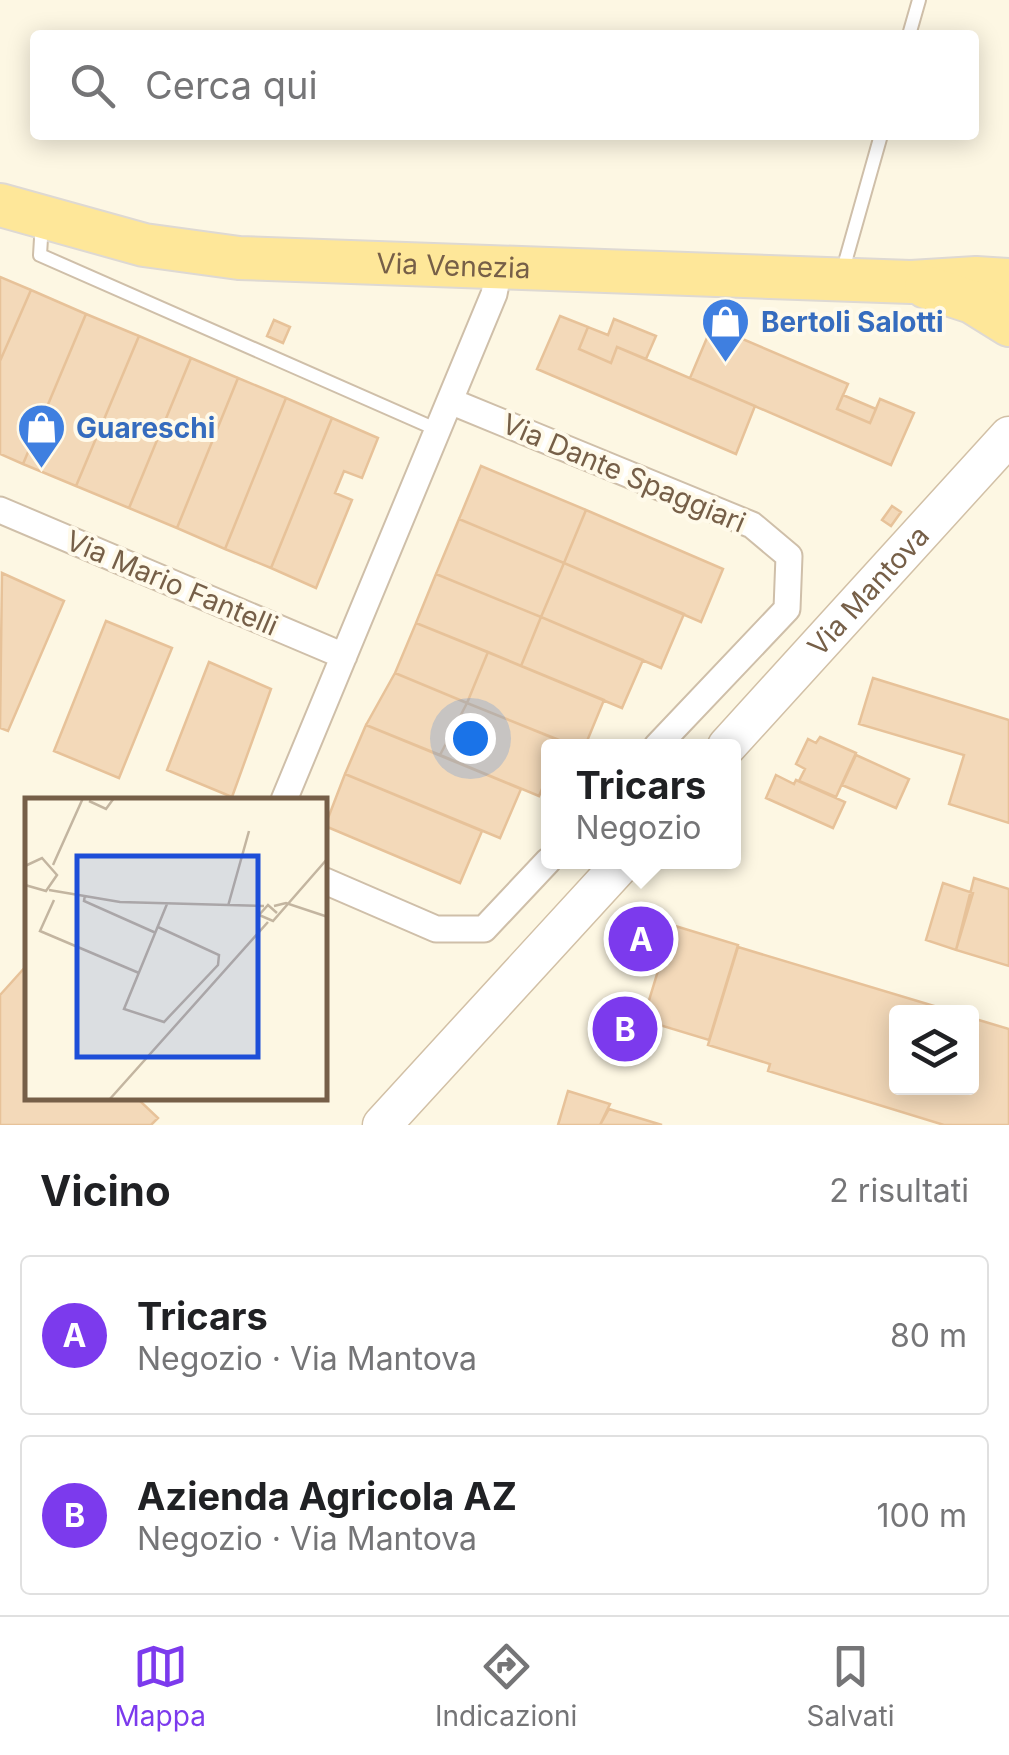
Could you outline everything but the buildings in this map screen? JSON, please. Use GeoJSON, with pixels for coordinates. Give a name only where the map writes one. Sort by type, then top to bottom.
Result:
{"type":"FeatureCollection","features":[{"type":"Feature","properties":{"kind":"main road","name":"Via Venezia"},"geometry":{"type":"LineString","coordinates":[[0,205],[144,244],[218,256],[840,280],[1009,280]]}},
{"type":"Feature","properties":{"kind":"main road","name":"Via Venezia"},"geometry":{"type":"LineString","coordinates":[[912,282],[972,302],[1009,325]]}},
{"type":"Feature","properties":{"kind":"main road","name":"Via Mantova"},"geometry":{"type":"LineString","coordinates":[[734,739],[1009,436]]}},
{"type":"Feature","properties":{"kind":"main road"},"geometry":{"type":"LineString","coordinates":[[382,1125],[617,869]]}},
{"type":"Feature","properties":{"kind":"street"},"geometry":{"type":"LineString","coordinates":[[285,798],[494,294],[499,268]]}},
{"type":"Feature","properties":{"kind":"street","name":"Via Dante Spaggiari"},"geometry":{"type":"LineString","coordinates":[[450,401],[752,525],[789,556],[787,609],[664,739]]}},
{"type":"Feature","properties":{"kind":"street","name":"Via Mario Fantelli"},"geometry":{"type":"LineString","coordinates":[[0,510],[344,656]]}},
{"type":"Feature","properties":{"kind":"street"},"geometry":{"type":"LineString","coordinates":[[328,882],[436,929],[484,929],[541,868]]}},
{"type":"Feature","properties":{"kind":"lane"},"geometry":{"type":"LineString","coordinates":[[910,30],[919,0]]}},
{"type":"Feature","properties":{"kind":"lane"},"geometry":{"type":"LineString","coordinates":[[840,280],[880,140]]}},
{"type":"Feature","properties":{"kind":"lane"},"geometry":{"type":"LineString","coordinates":[[42,218],[40,255],[438,430]]}},
{"type":"Feature","properties":{"kind":"place","name":"Bertoli Salotti"},"geometry":{"type":"Point","coordinates":[726,364]}},
{"type":"Feature","properties":{"kind":"place","name":"Guareschi"},"geometry":{"type":"Point","coordinates":[41,470]}},
{"type":"Feature","properties":{"kind":"place","name":"Tricars"},"geometry":{"type":"Point","coordinates":[641,939]}},
{"type":"Feature","properties":{"kind":"place","name":"Azienda Agricola AZ"},"geometry":{"type":"Point","coordinates":[625,1029]}}]}
